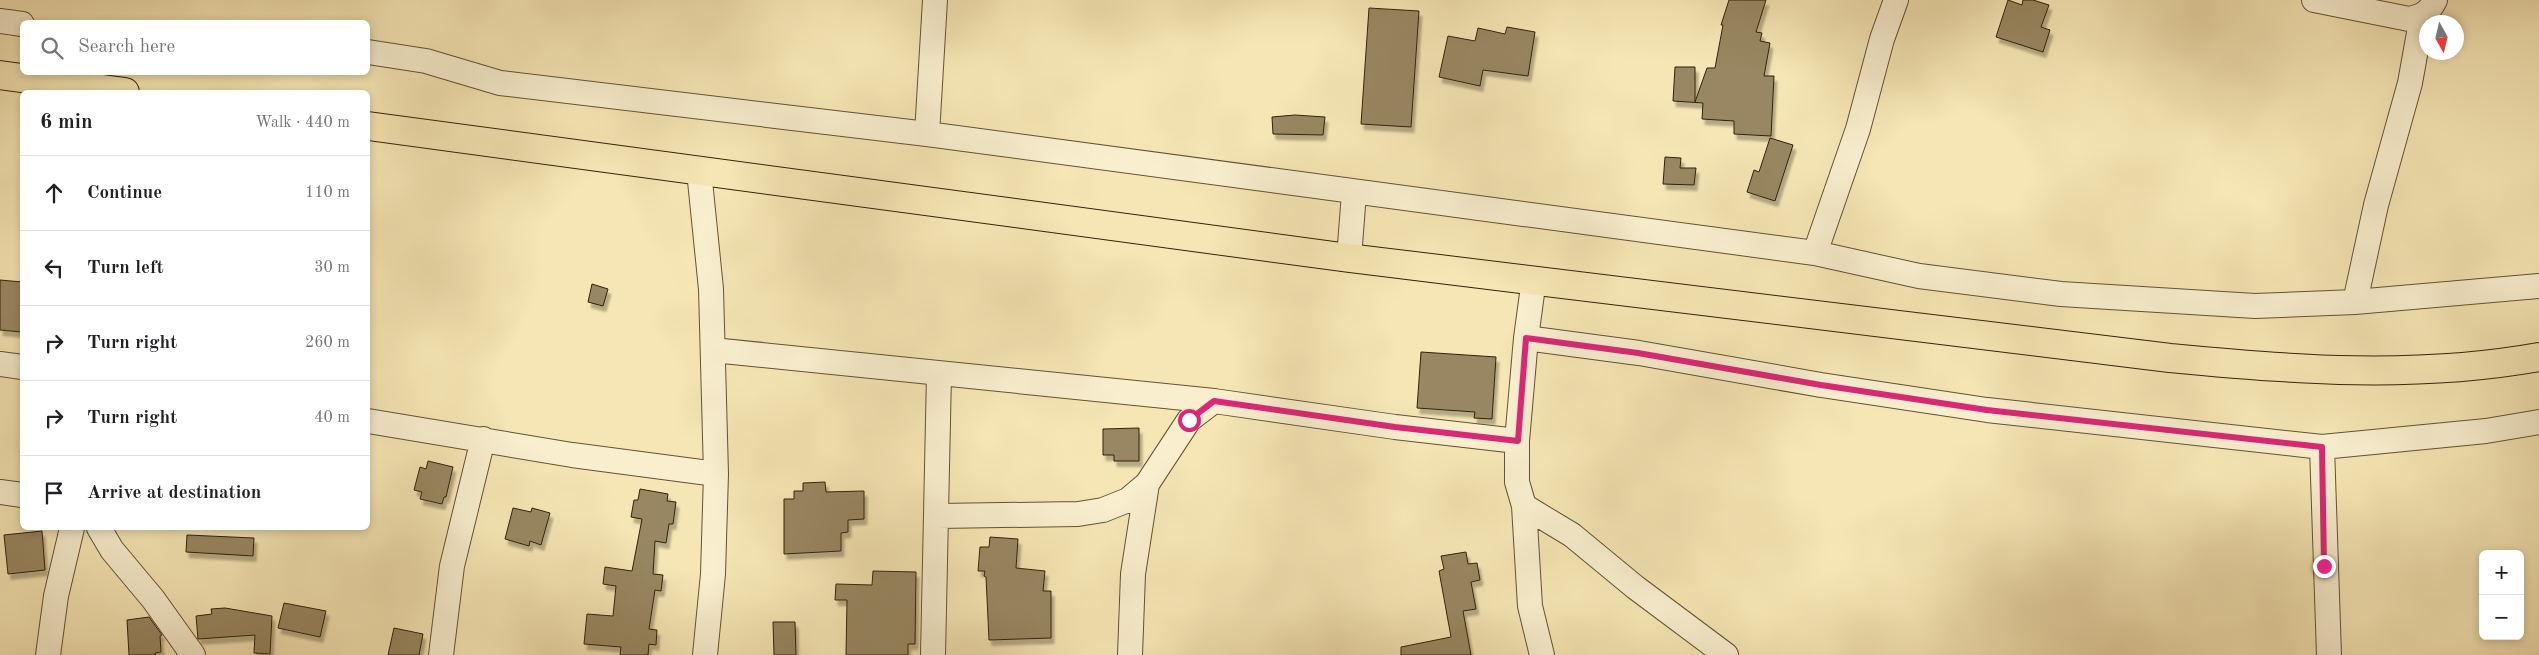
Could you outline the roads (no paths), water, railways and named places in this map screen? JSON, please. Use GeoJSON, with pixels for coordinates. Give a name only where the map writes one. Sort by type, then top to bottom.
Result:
{"type":"FeatureCollection","features":[{"type":"Feature","properties":{"kind":"highway"},"geometry":{"type":"LineString","coordinates":[[0,75],[110,90]]}},
{"type":"Feature","properties":{"kind":"highway"},"geometry":{"type":"LineString","coordinates":[[370,126],[1349,258],[1534,279],[2170,358],[2286,369],[2369,371],[2468,367],[2539,357]]}},
{"type":"Feature","properties":{"kind":"street"},"geometry":{"type":"LineString","coordinates":[[926,134],[935,0]]}},
{"type":"Feature","properties":{"kind":"street"},"geometry":{"type":"LineString","coordinates":[[1814,253],[1858,129],[1882,39],[1896,0]]}},
{"type":"Feature","properties":{"kind":"street"},"geometry":{"type":"LineString","coordinates":[[2314,0],[2385,16],[2409,19],[2428,8]]}},
{"type":"Feature","properties":{"kind":"street"},"geometry":{"type":"LineString","coordinates":[[2354,302],[2376,206],[2410,83],[2428,8]]}},
{"type":"Feature","properties":{"kind":"street"},"geometry":{"type":"LineString","coordinates":[[0,21],[20,24]]}},
{"type":"Feature","properties":{"kind":"street"},"geometry":{"type":"LineString","coordinates":[[370,52],[426,61],[500,83],[926,134],[1354,193],[1814,253],[1920,276],[2061,294],[2255,306],[2354,302],[2539,286]]}},
{"type":"Feature","properties":{"kind":"street"},"geometry":{"type":"LineString","coordinates":[[699,171],[711,289],[716,474],[714,565],[705,655]]}},
{"type":"Feature","properties":{"kind":"street"},"geometry":{"type":"LineString","coordinates":[[1349,258],[1354,193]]}},
{"type":"Feature","properties":{"kind":"street"},"geometry":{"type":"LineString","coordinates":[[1534,279],[1526,338],[1518,441],[1517,482],[1524,506],[1530,606],[1542,655]]}},
{"type":"Feature","properties":{"kind":"street"},"geometry":{"type":"LineString","coordinates":[[1526,338],[1638,353],[1821,385],[1987,410],[2322,447],[2486,431],[2539,422]]}},
{"type":"Feature","properties":{"kind":"street"},"geometry":{"type":"LineString","coordinates":[[713,350],[1214,401],[1395,427],[1518,441]]}},
{"type":"Feature","properties":{"kind":"street"},"geometry":{"type":"LineString","coordinates":[[0,364],[20,367]]}},
{"type":"Feature","properties":{"kind":"street"},"geometry":{"type":"LineString","coordinates":[[933,655],[938,516],[940,374]]}},
{"type":"Feature","properties":{"kind":"street"},"geometry":{"type":"LineString","coordinates":[[938,516],[1078,514],[1103,510],[1128,500],[1147,484],[1189,420],[1214,401]]}},
{"type":"Feature","properties":{"kind":"street"},"geometry":{"type":"LineString","coordinates":[[370,421],[572,455],[716,474]]}},
{"type":"Feature","properties":{"kind":"street"},"geometry":{"type":"LineString","coordinates":[[441,655],[452,566],[483,439]]}},
{"type":"Feature","properties":{"kind":"street"},"geometry":{"type":"LineString","coordinates":[[2322,447],[2329,655]]}},
{"type":"Feature","properties":{"kind":"street"},"geometry":{"type":"LineString","coordinates":[[1130,655],[1133,574],[1147,484]]}},
{"type":"Feature","properties":{"kind":"street"},"geometry":{"type":"LineString","coordinates":[[0,492],[20,495]]}},
{"type":"Feature","properties":{"kind":"street"},"geometry":{"type":"LineString","coordinates":[[1524,506],[1572,535],[1635,587],[1726,655]]}},
{"type":"Feature","properties":{"kind":"street"},"geometry":{"type":"LineString","coordinates":[[48,655],[56,596],[72,530]]}},
{"type":"Feature","properties":{"kind":"street"},"geometry":{"type":"LineString","coordinates":[[99,530],[112,550],[153,599],[193,655]]}}]}
